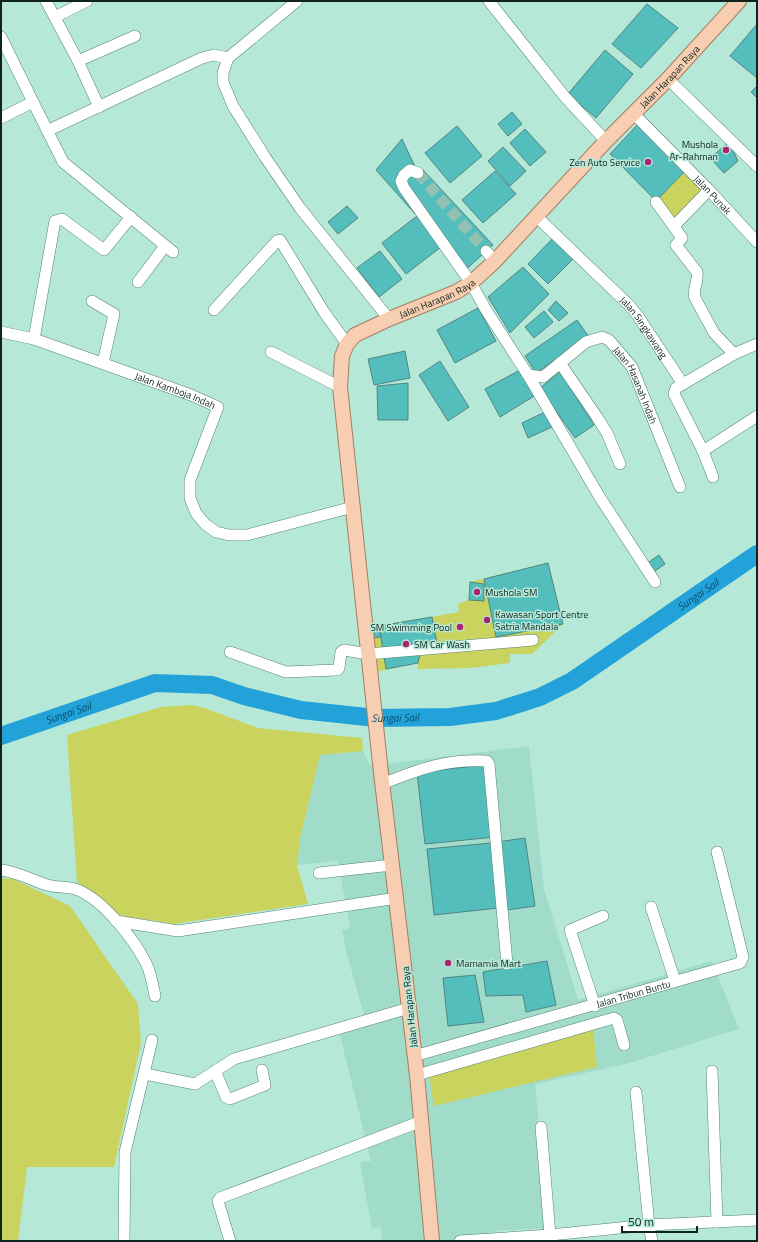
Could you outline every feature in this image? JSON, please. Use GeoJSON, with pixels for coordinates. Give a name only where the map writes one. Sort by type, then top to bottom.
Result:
{"type":"FeatureCollection","features":[{"type":"Feature","properties":{"kind":"main road","name":"Jalan Harapan Raya"},"geometry":{"type":"LineString","coordinates":[[347,344],[361,332],[456,292],[471,283],[495,261],[537,217],[606,141],[668,79],[739,1]]}},
{"type":"Feature","properties":{"kind":"main road"},"geometry":{"type":"LineString","coordinates":[[347,344],[341,366],[340,387],[368,661]]}},
{"type":"Feature","properties":{"kind":"main road","name":"Jalan Harapan Raya"},"geometry":{"type":"LineString","coordinates":[[368,661],[417,1075],[432,1241]]}},
{"type":"Feature","properties":{"kind":"street"},"geometry":{"type":"LineString","coordinates":[[46,1],[78,61],[99,106]]}},
{"type":"Feature","properties":{"kind":"street"},"geometry":{"type":"LineString","coordinates":[[55,17],[87,1]]}},
{"type":"Feature","properties":{"kind":"street"},"geometry":{"type":"LineString","coordinates":[[297,1],[228,58],[223,73],[224,82],[233,106],[265,157],[304,213],[389,319]]}},
{"type":"Feature","properties":{"kind":"street"},"geometry":{"type":"LineString","coordinates":[[489,1],[565,97],[606,141]]}},
{"type":"Feature","properties":{"kind":"street"},"geometry":{"type":"LineString","coordinates":[[1,36],[63,162],[169,249],[138,282]]}},
{"type":"Feature","properties":{"kind":"street"},"geometry":{"type":"LineString","coordinates":[[78,61],[135,36]]}},
{"type":"Feature","properties":{"kind":"street"},"geometry":{"type":"LineString","coordinates":[[47,131],[202,58],[214,55],[228,58]]}},
{"type":"Feature","properties":{"kind":"street"},"geometry":{"type":"LineString","coordinates":[[668,79],[757,166]]}},
{"type":"Feature","properties":{"kind":"street"},"geometry":{"type":"LineString","coordinates":[[1,118],[33,102]]}},
{"type":"Feature","properties":{"kind":"street","name":"Jalan Punak"},"geometry":{"type":"LineString","coordinates":[[633,113],[709,190],[757,242]]}},
{"type":"Feature","properties":{"kind":"street"},"geometry":{"type":"LineString","coordinates":[[418,172],[410,170],[404,175],[401,181],[404,188],[471,283],[486,310],[528,375],[599,496],[655,582]]}},
{"type":"Feature","properties":{"kind":"street"},"geometry":{"type":"LineString","coordinates":[[674,226],[709,190]]}},
{"type":"Feature","properties":{"kind":"street"},"geometry":{"type":"LineString","coordinates":[[656,202],[682,238],[676,245],[697,272],[698,277],[693,292],[695,298],[714,333],[734,354]]}},
{"type":"Feature","properties":{"kind":"street"},"geometry":{"type":"LineString","coordinates":[[34,339],[55,221],[62,219],[104,250],[131,217]]}},
{"type":"Feature","properties":{"kind":"street","name":"Jalan Singkawang"},"geometry":{"type":"LineString","coordinates":[[537,217],[629,305],[638,316],[683,384]]}},
{"type":"Feature","properties":{"kind":"street"},"geometry":{"type":"LineString","coordinates":[[214,310],[277,241],[280,240],[310,290],[347,344]]}},
{"type":"Feature","properties":{"kind":"street"},"geometry":{"type":"LineString","coordinates":[[486,251],[495,261]]}},
{"type":"Feature","properties":{"kind":"street"},"geometry":{"type":"LineString","coordinates":[[92,300],[114,314],[103,363]]}},
{"type":"Feature","properties":{"kind":"street","name":"Jalan Kamboja Indah"},"geometry":{"type":"LineString","coordinates":[[1,332],[34,339],[191,395],[218,407],[190,480],[190,498],[196,513],[205,524],[216,532],[230,535],[247,535],[353,507]]}},
{"type":"Feature","properties":{"kind":"street","name":"Jalan Hasanah Indah"},"geometry":{"type":"LineString","coordinates":[[528,375],[543,377],[590,340],[602,337],[609,340],[632,367],[680,487]]}},
{"type":"Feature","properties":{"kind":"street"},"geometry":{"type":"LineString","coordinates":[[713,477],[703,451],[674,394],[676,388],[734,354],[757,344]]}},
{"type":"Feature","properties":{"kind":"street"},"geometry":{"type":"LineString","coordinates":[[271,352],[340,387]]}},
{"type":"Feature","properties":{"kind":"street"},"geometry":{"type":"LineString","coordinates":[[560,363],[607,433],[620,464]]}},
{"type":"Feature","properties":{"kind":"street"},"geometry":{"type":"LineString","coordinates":[[703,451],[757,416]]}},
{"type":"Feature","properties":{"kind":"street"},"geometry":{"type":"LineString","coordinates":[[230,652],[290,673],[338,670],[341,652],[344,650],[368,661],[533,640]]}},
{"type":"Feature","properties":{"kind":"street"},"geometry":{"type":"LineString","coordinates":[[382,779],[428,766],[450,762],[487,761],[490,766],[507,964]]}},
{"type":"Feature","properties":{"kind":"street","name":"Jalan Tribun Buntu"},"geometry":{"type":"LineString","coordinates":[[414,1056],[595,1006],[675,981],[740,963],[743,959],[717,852]]}},
{"type":"Feature","properties":{"kind":"street"},"geometry":{"type":"LineString","coordinates":[[319,873],[392,865]]}},
{"type":"Feature","properties":{"kind":"street"},"geometry":{"type":"LineString","coordinates":[[1,870],[15,871],[48,885],[77,890],[103,907],[116,921],[146,964],[156,996]]}},
{"type":"Feature","properties":{"kind":"street"},"geometry":{"type":"LineString","coordinates":[[116,921],[178,931],[396,898]]}},
{"type":"Feature","properties":{"kind":"street"},"geometry":{"type":"LineString","coordinates":[[652,907],[675,981]]}},
{"type":"Feature","properties":{"kind":"street"},"geometry":{"type":"LineString","coordinates":[[595,1006],[570,930],[603,916]]}},
{"type":"Feature","properties":{"kind":"street"},"geometry":{"type":"LineString","coordinates":[[145,1074],[192,1084],[238,1057],[409,1008]]}},
{"type":"Feature","properties":{"kind":"street"},"geometry":{"type":"LineString","coordinates":[[417,1075],[614,1018],[617,1020],[624,1045]]}},
{"type":"Feature","properties":{"kind":"street"},"geometry":{"type":"LineString","coordinates":[[124,1241],[125,1152],[152,1040]]}},
{"type":"Feature","properties":{"kind":"street"},"geometry":{"type":"LineString","coordinates":[[216,1071],[226,1097],[230,1099],[265,1085],[262,1070]]}},
{"type":"Feature","properties":{"kind":"street"},"geometry":{"type":"LineString","coordinates":[[712,1071],[717,1222]]}},
{"type":"Feature","properties":{"kind":"street"},"geometry":{"type":"LineString","coordinates":[[636,1092],[649,1225],[652,1241]]}},
{"type":"Feature","properties":{"kind":"street"},"geometry":{"type":"LineString","coordinates":[[230,1241],[218,1201],[220,1198],[422,1121]]}},
{"type":"Feature","properties":{"kind":"street"},"geometry":{"type":"LineString","coordinates":[[541,1127],[550,1235]]}},
{"type":"Feature","properties":{"kind":"street"},"geometry":{"type":"LineString","coordinates":[[460,1241],[550,1235],[649,1225],[757,1220]]}},
{"type":"Feature","properties":{"kind":"shaded area"},"geometry":{"type":"Polygon","coordinates":[[[529,746],[544,889],[578,1000],[712,961],[739,1029],[626,1064],[535,1084],[548,1228],[494,1231],[494,1241],[382,1241],[381,1227],[372,1229],[360,1162],[371,1161],[337,1023],[364,1015],[346,951],[342,930],[350,928],[338,861],[297,865],[300,839],[320,755],[363,751],[370,766],[529,746]]]}},
{"type":"Feature","properties":{"kind":"green space"},"geometry":{"type":"Polygon","coordinates":[[[686,170],[704,190],[674,220],[656,201],[686,170]]]}},
{"type":"Feature","properties":{"kind":"green space","name":"Kawasan Sport Centre Satria Mandala"},"geometry":{"type":"Polygon","coordinates":[[[548,563],[563,624],[532,654],[510,654],[510,663],[471,668],[418,669],[418,663],[375,672],[371,638],[379,626],[459,612],[458,604],[469,600],[470,582],[548,563]]]}},
{"type":"Feature","properties":{"kind":"green space"},"geometry":{"type":"Polygon","coordinates":[[[192,705],[202,707],[258,728],[362,738],[363,751],[320,755],[300,839],[297,865],[308,904],[174,924],[118,915],[77,882],[67,735],[161,707],[192,705]]]}},
{"type":"Feature","properties":{"kind":"green space"},"geometry":{"type":"Polygon","coordinates":[[[1,878],[13,879],[70,906],[138,1004],[141,1043],[114,1167],[27,1167],[18,1241],[1,1241],[1,878]]]}},
{"type":"Feature","properties":{"kind":"green space"},"geometry":{"type":"Polygon","coordinates":[[[593,1027],[597,1067],[434,1106],[428,1068],[593,1027]]]}},
{"type":"Feature","properties":{"kind":"building"},"geometry":{"type":"Polygon","coordinates":[[[647,4],[678,28],[641,68],[612,44],[647,4]]]}},
{"type":"Feature","properties":{"kind":"building"},"geometry":{"type":"Polygon","coordinates":[[[757,24],[757,78],[730,56],[757,24]]]}},
{"type":"Feature","properties":{"kind":"building"},"geometry":{"type":"Polygon","coordinates":[[[605,50],[633,74],[596,118],[568,94],[605,50]]]}},
{"type":"Feature","properties":{"kind":"building"},"geometry":{"type":"Polygon","coordinates":[[[757,86],[757,98],[751,92],[757,86]]]}},
{"type":"Feature","properties":{"kind":"building"},"geometry":{"type":"Polygon","coordinates":[[[512,112],[522,124],[508,136],[498,124],[512,112]]]}},
{"type":"Feature","properties":{"kind":"building","name":"Zen Auto Service"},"geometry":{"type":"Polygon","coordinates":[[[639,123],[686,170],[656,201],[610,154],[639,123]]]}},
{"type":"Feature","properties":{"kind":"building"},"geometry":{"type":"Polygon","coordinates":[[[457,126],[482,156],[450,183],[425,153],[457,126]]]}},
{"type":"Feature","properties":{"kind":"building"},"geometry":{"type":"Polygon","coordinates":[[[525,129],[546,152],[530,166],[510,143],[525,129]]]}},
{"type":"Feature","properties":{"kind":"building"},"geometry":{"type":"Polygon","coordinates":[[[402,139],[418,173],[423,170],[493,245],[462,273],[417,216],[376,170],[402,139]]]}},
{"type":"Feature","properties":{"kind":"building","name":"Mushola Ar-Rahman"},"geometry":{"type":"Polygon","coordinates":[[[729,142],[738,161],[724,173],[710,158],[729,142]]]}},
{"type":"Feature","properties":{"kind":"building"},"geometry":{"type":"Polygon","coordinates":[[[503,147],[526,171],[510,186],[488,161],[503,147]]]}},
{"type":"Feature","properties":{"kind":"building"},"geometry":{"type":"Polygon","coordinates":[[[495,171],[516,194],[483,223],[462,200],[495,171]]]}},
{"type":"Feature","properties":{"kind":"building"},"geometry":{"type":"Polygon","coordinates":[[[347,206],[358,218],[338,234],[328,222],[347,206]]]}},
{"type":"Feature","properties":{"kind":"building"},"geometry":{"type":"Polygon","coordinates":[[[417,216],[441,247],[406,274],[382,243],[417,216]]]}},
{"type":"Feature","properties":{"kind":"building"},"geometry":{"type":"Polygon","coordinates":[[[555,236],[575,257],[548,284],[528,264],[555,236]]]}},
{"type":"Feature","properties":{"kind":"building"},"geometry":{"type":"Polygon","coordinates":[[[380,251],[402,279],[379,297],[357,268],[380,251]]]}},
{"type":"Feature","properties":{"kind":"building"},"geometry":{"type":"Polygon","coordinates":[[[523,267],[549,294],[510,333],[488,297],[523,267]]]}},
{"type":"Feature","properties":{"kind":"building"},"geometry":{"type":"Polygon","coordinates":[[[556,301],[568,313],[559,321],[548,310],[556,301]]]}},
{"type":"Feature","properties":{"kind":"building"},"geometry":{"type":"Polygon","coordinates":[[[478,308],[496,341],[455,363],[437,330],[478,308]]]}},
{"type":"Feature","properties":{"kind":"building"},"geometry":{"type":"Polygon","coordinates":[[[544,311],[553,322],[534,338],[525,327],[544,311]]]}},
{"type":"Feature","properties":{"kind":"building"},"geometry":{"type":"Polygon","coordinates":[[[577,320],[589,337],[536,373],[525,356],[577,320]]]}},
{"type":"Feature","properties":{"kind":"building"},"geometry":{"type":"Polygon","coordinates":[[[405,351],[410,378],[374,385],[368,359],[405,351]]]}},
{"type":"Feature","properties":{"kind":"building"},"geometry":{"type":"Polygon","coordinates":[[[440,361],[469,407],[448,421],[419,375],[440,361]]]}},
{"type":"Feature","properties":{"kind":"building"},"geometry":{"type":"Polygon","coordinates":[[[520,370],[536,395],[500,417],[485,389],[520,370]]]}},
{"type":"Feature","properties":{"kind":"building"},"geometry":{"type":"Polygon","coordinates":[[[560,372],[594,425],[575,438],[540,388],[560,372]]]}},
{"type":"Feature","properties":{"kind":"building"},"geometry":{"type":"Polygon","coordinates":[[[408,383],[408,420],[378,420],[377,386],[408,383]]]}},
{"type":"Feature","properties":{"kind":"building"},"geometry":{"type":"Polygon","coordinates":[[[545,412],[552,427],[528,438],[522,423],[545,412]]]}},
{"type":"Feature","properties":{"kind":"building"},"geometry":{"type":"Polygon","coordinates":[[[659,555],[665,564],[652,573],[646,564],[659,555]]]}},
{"type":"Feature","properties":{"kind":"building"},"geometry":{"type":"Polygon","coordinates":[[[548,563],[563,624],[496,637],[484,579],[548,563]]]}},
{"type":"Feature","properties":{"kind":"building","name":"Mushola SM"},"geometry":{"type":"Polygon","coordinates":[[[470,582],[484,584],[484,601],[469,600],[470,582]]]}},
{"type":"Feature","properties":{"kind":"building","name":"SM Car Wash"},"geometry":{"type":"Polygon","coordinates":[[[432,617],[437,643],[422,644],[418,663],[386,669],[379,626],[432,617]]]}},
{"type":"Feature","properties":{"kind":"building"},"geometry":{"type":"Polygon","coordinates":[[[379,626],[381,637],[371,638],[369,628],[379,626]]]}},
{"type":"Feature","properties":{"kind":"building"},"geometry":{"type":"Polygon","coordinates":[[[487,765],[495,837],[425,844],[417,772],[487,765]]]}},
{"type":"Feature","properties":{"kind":"building"},"geometry":{"type":"Polygon","coordinates":[[[525,838],[535,906],[507,910],[497,842],[525,838]]]}},
{"type":"Feature","properties":{"kind":"building"},"geometry":{"type":"Polygon","coordinates":[[[491,843],[498,908],[434,915],[427,849],[491,843]]]}},
{"type":"Feature","properties":{"kind":"building"},"geometry":{"type":"Polygon","coordinates":[[[547,961],[556,1005],[526,1012],[523,995],[486,996],[483,972],[547,961]]]}},
{"type":"Feature","properties":{"kind":"building"},"geometry":{"type":"Polygon","coordinates":[[[475,975],[484,1022],[448,1026],[443,978],[475,975]]]}},
{"type":"Feature","properties":{"kind":"waterway","name":"Sungai Sail"},"geometry":{"type":"LineString","coordinates":[[1,736],[155,683],[212,685],[244,696],[301,710],[376,718],[450,717],[496,711],[540,697],[572,681],[757,554]]}},
{"type":"Feature","properties":{"kind":"tunnel"},"geometry":{"type":"LineString","coordinates":[[418,173],[486,251]]}},
{"type":"Feature","properties":{"kind":"place","name":"Mushola Ar-Rahman"},"geometry":{"type":"Point","coordinates":[726,150]}},
{"type":"Feature","properties":{"kind":"place","name":"Zen Auto Service"},"geometry":{"type":"Point","coordinates":[648,162]}},
{"type":"Feature","properties":{"kind":"place","name":"Mushola SM"},"geometry":{"type":"Point","coordinates":[477,592]}},
{"type":"Feature","properties":{"kind":"place","name":"Kawasan Sport Centre Satria Mandala"},"geometry":{"type":"Point","coordinates":[487,620]}},
{"type":"Feature","properties":{"kind":"place","name":"SM Swimming Pool"},"geometry":{"type":"Point","coordinates":[460,627]}},
{"type":"Feature","properties":{"kind":"place","name":"SM Car Wash"},"geometry":{"type":"Point","coordinates":[406,644]}},
{"type":"Feature","properties":{"kind":"place","name":"Mamamia Mart"},"geometry":{"type":"Point","coordinates":[448,963]}}]}
